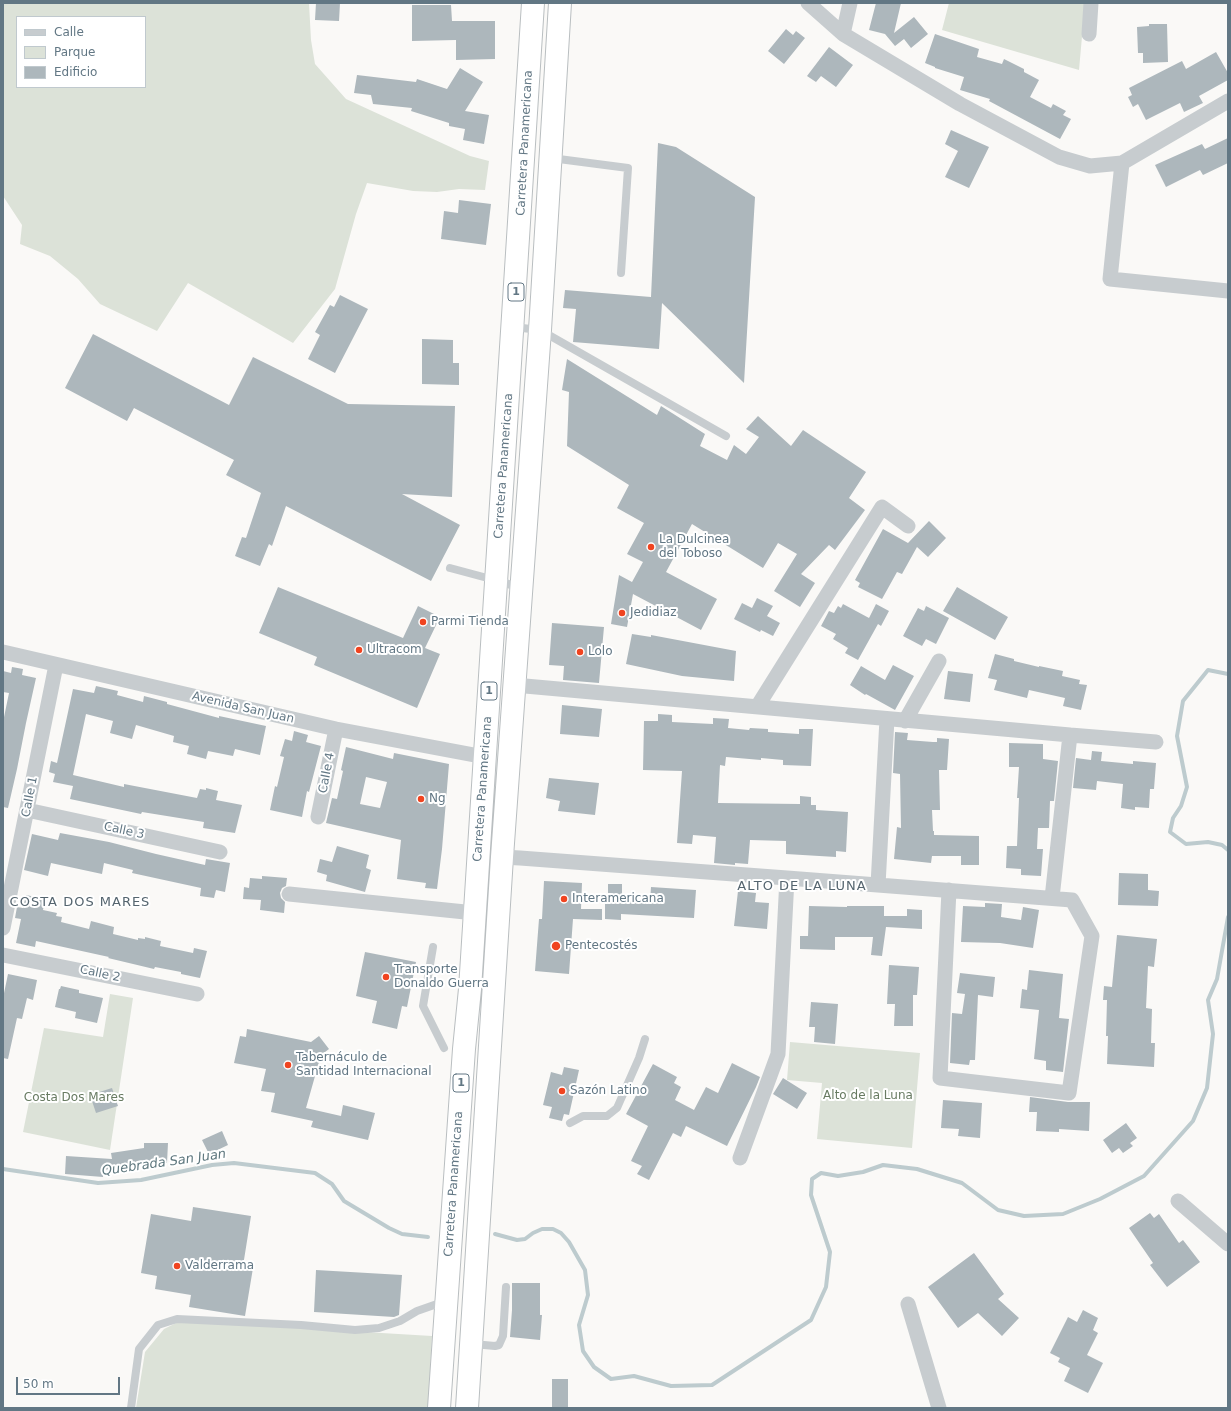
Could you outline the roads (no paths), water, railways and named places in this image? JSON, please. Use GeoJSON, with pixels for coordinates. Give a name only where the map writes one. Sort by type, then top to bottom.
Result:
{"type":"FeatureCollection","features":[{"type":"Feature","properties":{"kind":"highway","name":"Carretera Panamericana"},"geometry":{"type":"LineString","coordinates":[[439,1408],[463,1057],[470,989],[533,3]]}},
{"type":"Feature","properties":{"kind":"highway","name":"Carretera Panamericana"},"geometry":{"type":"LineString","coordinates":[[467,1408],[502,857],[540,330],[560,3]]}},
{"type":"Feature","properties":{"kind":"highway"},"geometry":{"type":"LineString","coordinates":[[470,989],[483,947],[489,876],[491,869],[502,857],[493,846],[490,838],[488,800],[484,767]]}},
{"type":"Feature","properties":{"kind":"street"},"geometry":{"type":"LineString","coordinates":[[808,3],[843,34],[960,104],[1059,157],[1090,166],[1122,163],[1228,101]]}},
{"type":"Feature","properties":{"kind":"street"},"geometry":{"type":"LineString","coordinates":[[843,34],[850,3]]}},
{"type":"Feature","properties":{"kind":"street"},"geometry":{"type":"LineString","coordinates":[[1089,34],[1091,3]]}},
{"type":"Feature","properties":{"kind":"street"},"geometry":{"type":"LineString","coordinates":[[1122,163],[1110,279],[1228,291]]}},
{"type":"Feature","properties":{"kind":"street"},"geometry":{"type":"LineString","coordinates":[[757,707],[882,508],[908,526]]}},
{"type":"Feature","properties":{"kind":"street","name":"Avenida San Juan"},"geometry":{"type":"LineString","coordinates":[[3,652],[336,729],[484,767]]}},
{"type":"Feature","properties":{"kind":"street"},"geometry":{"type":"LineString","coordinates":[[905,721],[939,661]]}},
{"type":"Feature","properties":{"kind":"street","name":"Calle 1"},"geometry":{"type":"LineString","coordinates":[[3,928],[56,665]]}},
{"type":"Feature","properties":{"kind":"street"},"geometry":{"type":"LineString","coordinates":[[514,685],[905,721],[1156,742]]}},
{"type":"Feature","properties":{"kind":"street"},"geometry":{"type":"LineString","coordinates":[[878,885],[888,719]]}},
{"type":"Feature","properties":{"kind":"street","name":"Calle 4"},"geometry":{"type":"LineString","coordinates":[[318,817],[336,729]]}},
{"type":"Feature","properties":{"kind":"street"},"geometry":{"type":"LineString","coordinates":[[1052,898],[1070,735]]}},
{"type":"Feature","properties":{"kind":"street","name":"Calle 3"},"geometry":{"type":"LineString","coordinates":[[27,810],[220,852]]}},
{"type":"Feature","properties":{"kind":"street"},"geometry":{"type":"LineString","coordinates":[[502,857],[948,890],[1072,900],[1092,936],[1069,1093],[940,1078],[948,890]]}},
{"type":"Feature","properties":{"kind":"street"},"geometry":{"type":"LineString","coordinates":[[740,1158],[778,1054],[787,878]]}},
{"type":"Feature","properties":{"kind":"street"},"geometry":{"type":"LineString","coordinates":[[289,894],[474,913]]}},
{"type":"Feature","properties":{"kind":"street","name":"Calle 2"},"geometry":{"type":"LineString","coordinates":[[3,955],[196,994]]}},
{"type":"Feature","properties":{"kind":"street"},"geometry":{"type":"LineString","coordinates":[[1178,1201],[1228,1244]]}},
{"type":"Feature","properties":{"kind":"street"},"geometry":{"type":"LineString","coordinates":[[908,1304],[939,1408]]}},
{"type":"Feature","properties":{"kind":"lane"},"geometry":{"type":"LineString","coordinates":[[550,157],[628,168],[621,273]]}},
{"type":"Feature","properties":{"kind":"lane"},"geometry":{"type":"LineString","coordinates":[[513,327],[540,330],[726,436]]}},
{"type":"Feature","properties":{"kind":"lane"},"geometry":{"type":"LineString","coordinates":[[450,568],[511,585],[520,599]]}},
{"type":"Feature","properties":{"kind":"lane"},"geometry":{"type":"LineString","coordinates":[[433,947],[423,1006],[444,1048]]}},
{"type":"Feature","properties":{"kind":"lane"},"geometry":{"type":"LineString","coordinates":[[570,1123],[583,1116],[607,1116],[617,1108],[639,1058],[645,1039]]}},
{"type":"Feature","properties":{"kind":"lane"},"geometry":{"type":"LineString","coordinates":[[471,1344],[499,1345],[503,1336],[506,1288]]}},
{"type":"Feature","properties":{"kind":"lane"},"geometry":{"type":"LineString","coordinates":[[131,1408],[139,1349],[158,1325],[177,1319],[301,1325],[355,1330],[379,1328],[400,1321],[424,1308],[437,1304],[446,1304]]}},
{"type":"Feature","properties":{"kind":"waterway","name":"Quebrada San Juan"},"geometry":{"type":"LineString","coordinates":[[1228,674],[1208,670],[1183,701],[1177,736],[1187,787],[1181,806],[1173,818],[1170,832],[1186,844],[1208,842],[1222,845],[1228,850]]}},
{"type":"Feature","properties":{"kind":"waterway","name":"Quebrada San Juan"},"geometry":{"type":"LineString","coordinates":[[495,1234],[517,1240],[525,1239],[542,1229],[553,1229],[561,1233],[569,1242],[585,1270],[588,1295],[579,1325],[583,1351],[594,1367],[611,1379],[634,1376],[671,1386],[712,1385],[811,1320],[826,1287],[830,1252],[811,1195],[812,1179],[821,1173],[838,1176],[863,1172],[883,1165],[917,1169],[962,1183],[998,1210],[1024,1216],[1063,1214],[1100,1199],[1144,1176],[1193,1121],[1207,1088],[1213,1034],[1208,1000],[1217,979],[1228,917]]}},
{"type":"Feature","properties":{"kind":"waterway","name":"Quebrada San Juan"},"geometry":{"type":"LineString","coordinates":[[3,1169],[98,1183],[141,1180],[212,1165],[234,1163],[315,1173],[332,1184],[344,1201],[389,1228],[402,1234],[428,1237]]}},
{"type":"Feature","properties":{"kind":"place","name":"La Dulcinea del Toboso"},"geometry":{"type":"Point","coordinates":[651,547]}},
{"type":"Feature","properties":{"kind":"place","name":"Jedidiaz"},"geometry":{"type":"Point","coordinates":[622,613]}},
{"type":"Feature","properties":{"kind":"place","name":"Parmi Tienda"},"geometry":{"type":"Point","coordinates":[423,622]}},
{"type":"Feature","properties":{"kind":"place","name":"Ultracom"},"geometry":{"type":"Point","coordinates":[359,650]}},
{"type":"Feature","properties":{"kind":"place","name":"Lolo"},"geometry":{"type":"Point","coordinates":[580,652]}},
{"type":"Feature","properties":{"kind":"place","name":"Ng"},"geometry":{"type":"Point","coordinates":[421,799]}},
{"type":"Feature","properties":{"kind":"place","name":"Interamericana"},"geometry":{"type":"Point","coordinates":[564,899]}},
{"type":"Feature","properties":{"kind":"place","name":"Pentecostés"},"geometry":{"type":"Point","coordinates":[556,946]}},
{"type":"Feature","properties":{"kind":"place","name":"Transporte Donaldo Guerra"},"geometry":{"type":"Point","coordinates":[386,977]}},
{"type":"Feature","properties":{"kind":"place","name":"Tabernáculo de Santidad Internacional"},"geometry":{"type":"Point","coordinates":[288,1065]}},
{"type":"Feature","properties":{"kind":"place","name":"Sazón Latino"},"geometry":{"type":"Point","coordinates":[562,1091]}},
{"type":"Feature","properties":{"kind":"place","name":"Valderrama"},"geometry":{"type":"Point","coordinates":[177,1266]}},
{"type":"Feature","properties":{"kind":"district","name":"ALTO DE LA LUNA"},"geometry":{"type":"Point","coordinates":[802,887]}},
{"type":"Feature","properties":{"kind":"district","name":"COSTA DOS MARES"},"geometry":{"type":"Point","coordinates":[80,903]}},
{"type":"Feature","properties":{"kind":"park label","name":"Alto de la Luna"},"geometry":{"type":"Point","coordinates":[868,1096]}},
{"type":"Feature","properties":{"kind":"park label","name":"Costa Dos Mares"},"geometry":{"type":"Point","coordinates":[74,1098]}}]}
